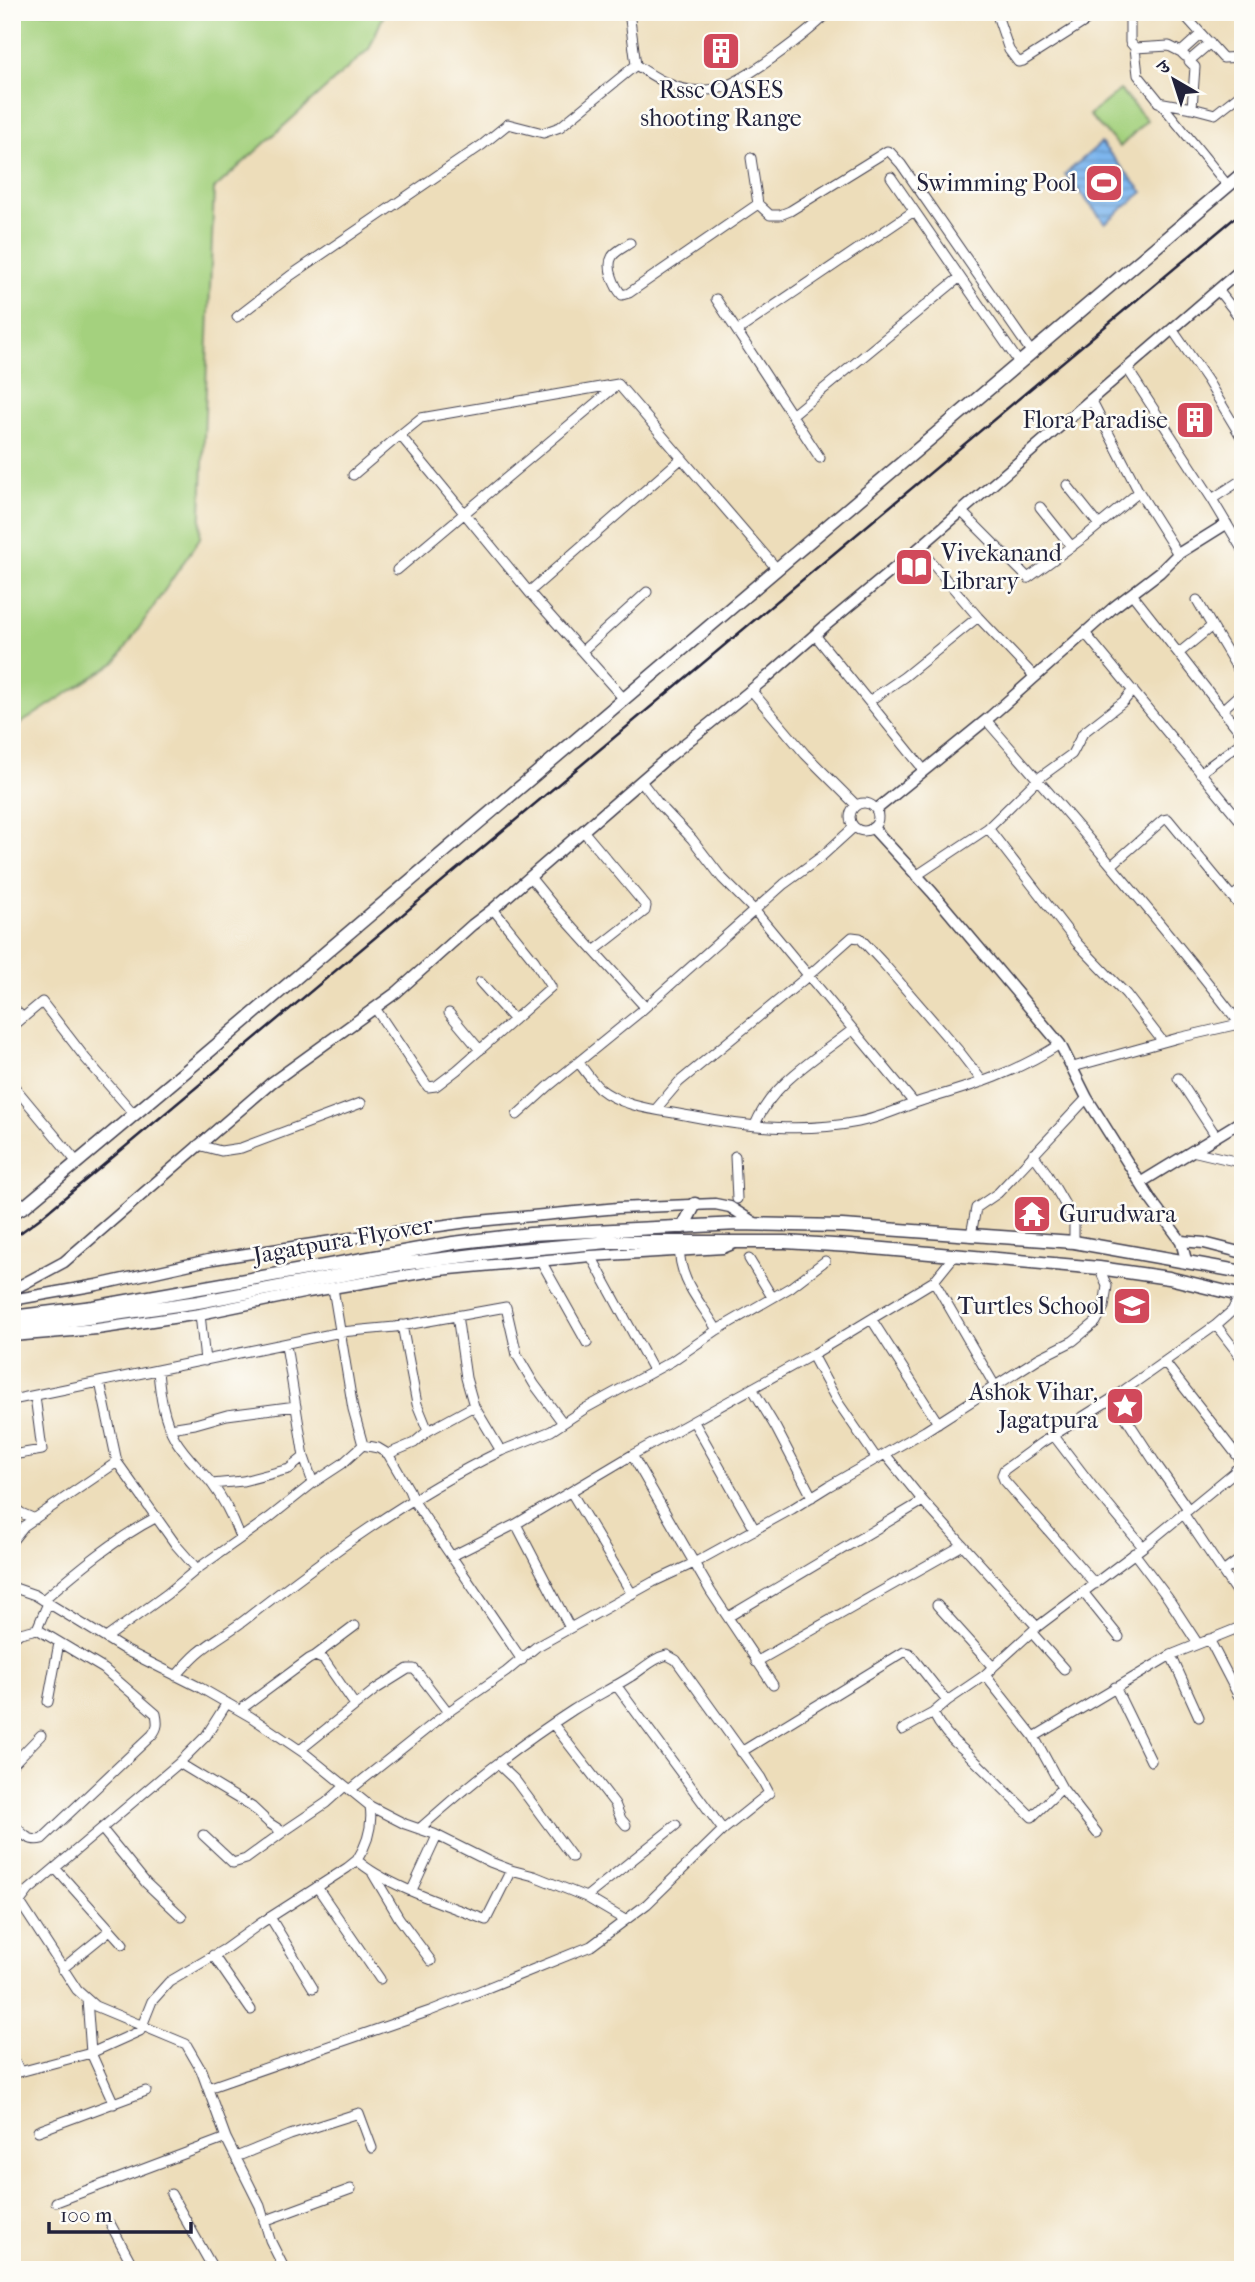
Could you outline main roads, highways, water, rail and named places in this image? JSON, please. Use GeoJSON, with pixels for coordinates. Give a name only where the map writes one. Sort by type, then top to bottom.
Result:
{"type":"FeatureCollection","features":[{"type":"Feature","properties":{"kind":"main road"},"geometry":{"type":"LineString","coordinates":[[12,1213],[25,1206],[134,1114],[1243,173]]}},
{"type":"Feature","properties":{"kind":"main road"},"geometry":{"type":"LineString","coordinates":[[683,1227],[695,1205]]}},
{"type":"Feature","properties":{"kind":"main road","name":"Jagatpura Flyover"},"geometry":{"type":"LineString","coordinates":[[12,1317],[93,1307],[453,1243],[530,1234],[614,1229],[756,1224],[971,1234],[1074,1242],[1243,1272]]}},
{"type":"Feature","properties":{"kind":"main road","name":"Jagatpura Flyover"},"geometry":{"type":"LineString","coordinates":[[12,1329],[185,1304],[401,1264],[609,1242],[679,1247],[737,1242],[843,1245],[1099,1268],[1169,1278],[1241,1295]]}},
{"type":"Feature","properties":{"kind":"water","name":"Swimming Pool"},"geometry":{"type":"Polygon","coordinates":[[[1101,143],[1143,192],[1105,223],[1065,174],[1101,143]]]}},
{"type":"Feature","properties":{"kind":"railway"},"geometry":{"type":"LineString","coordinates":[[12,1239],[1243,211]]}},
{"type":"Feature","properties":{"kind":"place","name":"Rssc OASES shooting Range"},"geometry":{"type":"Point","coordinates":[721,51]}},
{"type":"Feature","properties":{"kind":"place","name":"Swimming Pool"},"geometry":{"type":"Point","coordinates":[1104,183]}},
{"type":"Feature","properties":{"kind":"place","name":"Flora Paradise"},"geometry":{"type":"Point","coordinates":[1195,420]}},
{"type":"Feature","properties":{"kind":"place","name":"Vivekanand Library"},"geometry":{"type":"Point","coordinates":[914,567]}},
{"type":"Feature","properties":{"kind":"place","name":"Gurudwara"},"geometry":{"type":"Point","coordinates":[1032,1214]}},
{"type":"Feature","properties":{"kind":"place","name":"Turtles School"},"geometry":{"type":"Point","coordinates":[1132,1306]}},
{"type":"Feature","properties":{"kind":"place","name":"Ashok Vihar, Jagatpura"},"geometry":{"type":"Point","coordinates":[1125,1406]}}]}
